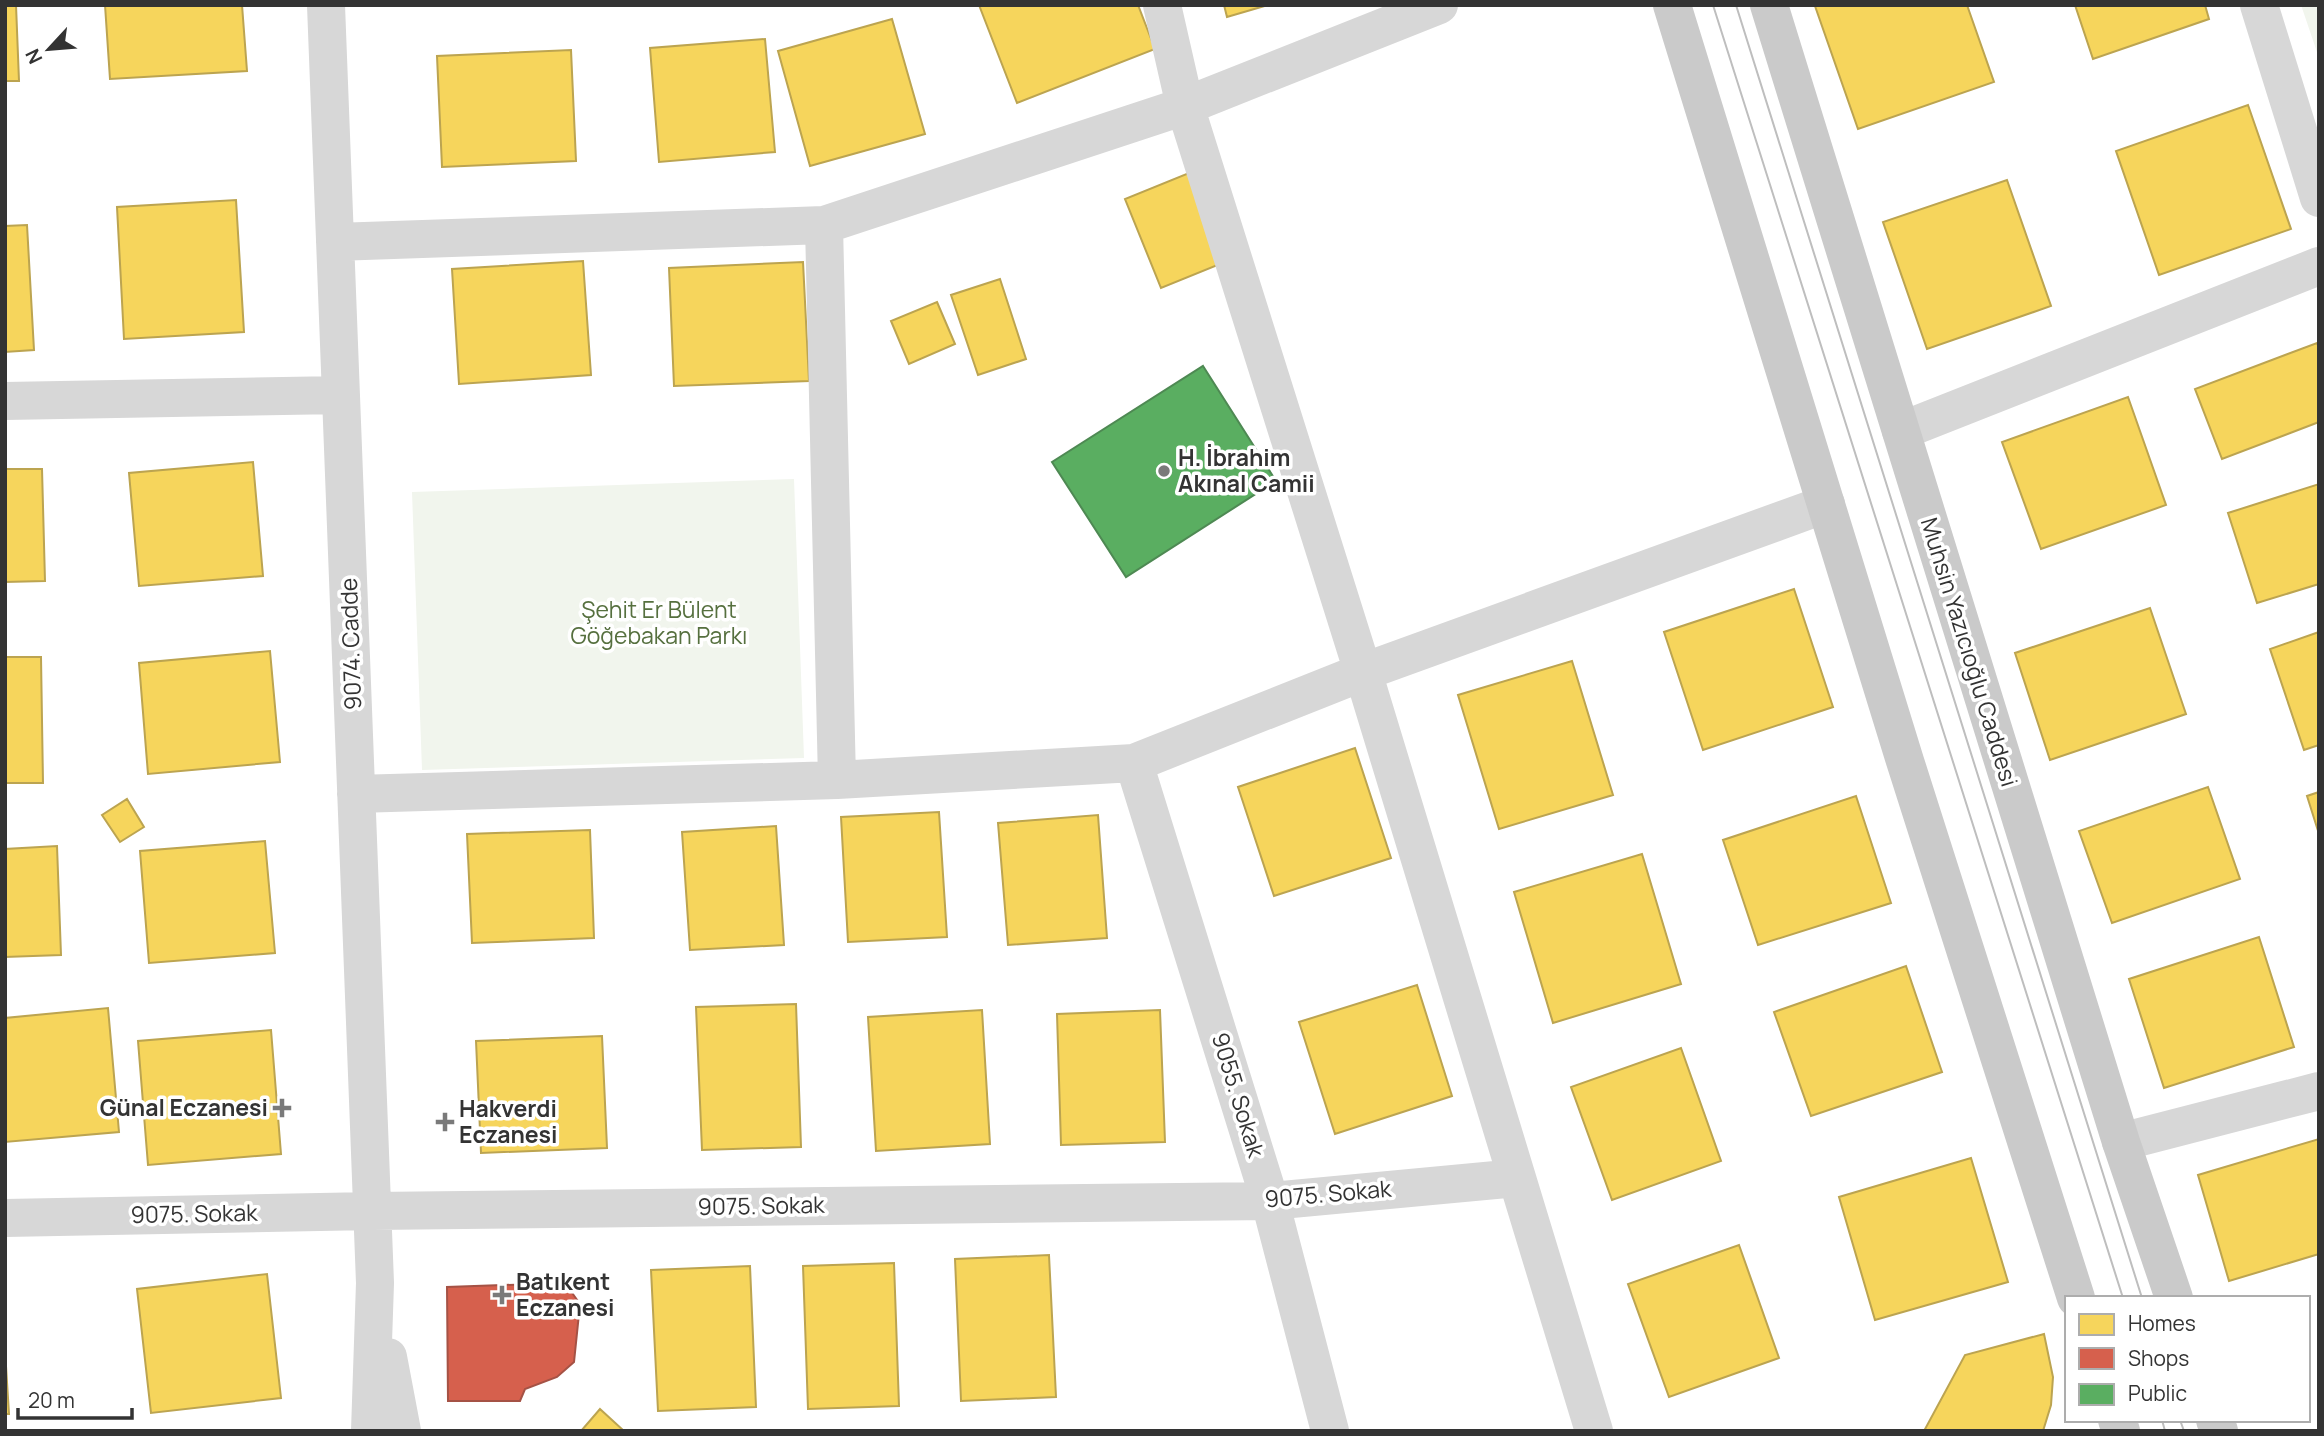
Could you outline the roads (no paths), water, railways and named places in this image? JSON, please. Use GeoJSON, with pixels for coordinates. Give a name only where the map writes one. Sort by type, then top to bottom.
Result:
{"type":"FeatureCollection","features":[{"type":"Feature","properties":{"kind":"main road"},"geometry":{"type":"LineString","coordinates":[[1672,5],[1826,505],[2075,1296]]}},
{"type":"Feature","properties":{"kind":"main road","name":"Muhsin Yazıcıoğlu Caddesi"},"geometry":{"type":"LineString","coordinates":[[1769,5],[2121,1142],[2173,1296]]}},
{"type":"Feature","properties":{"kind":"street","name":"9074. Cadde"},"geometry":{"type":"LineString","coordinates":[[326,5],[374,1283]]}},
{"type":"Feature","properties":{"kind":"street"},"geometry":{"type":"LineString","coordinates":[[1162,5],[1185,106],[1363,672],[1594,1431]]}},
{"type":"Feature","properties":{"kind":"street"},"geometry":{"type":"LineString","coordinates":[[335,242],[824,225],[1185,106],[1439,5]]}},
{"type":"Feature","properties":{"kind":"street"},"geometry":{"type":"LineString","coordinates":[[2259,5],[2319,198]]}},
{"type":"Feature","properties":{"kind":"street"},"geometry":{"type":"LineString","coordinates":[[824,225],[837,780]]}},
{"type":"Feature","properties":{"kind":"street"},"geometry":{"type":"LineString","coordinates":[[1901,431],[2319,266]]}},
{"type":"Feature","properties":{"kind":"street"},"geometry":{"type":"LineString","coordinates":[[5,401],[341,395]]}},
{"type":"Feature","properties":{"kind":"street"},"geometry":{"type":"LineString","coordinates":[[356,794],[837,780],[1134,763],[1363,672],[1826,505]]}},
{"type":"Feature","properties":{"kind":"street","name":"9055. Sokak"},"geometry":{"type":"LineString","coordinates":[[1134,763],[1270,1200],[1330,1431]]}},
{"type":"Feature","properties":{"kind":"street"},"geometry":{"type":"LineString","coordinates":[[2121,1142],[2319,1091]]}},
{"type":"Feature","properties":{"kind":"street","name":"9075. Sokak"},"geometry":{"type":"LineString","coordinates":[[5,1218],[372,1210],[1270,1200],[1517,1178]]}},
{"type":"Feature","properties":{"kind":"street"},"geometry":{"type":"LineString","coordinates":[[370,1431],[374,1283]]}},
{"type":"Feature","properties":{"kind":"street"},"geometry":{"type":"LineString","coordinates":[[374,1283],[402,1431]]}},
{"type":"Feature","properties":{"kind":"tram line"},"geometry":{"type":"LineString","coordinates":[[1713,5],[2122,1296]]}},
{"type":"Feature","properties":{"kind":"tram line"},"geometry":{"type":"LineString","coordinates":[[1736,5],[2141,1296]]}},
{"type":"Feature","properties":{"kind":"tram line"},"geometry":{"type":"LineString","coordinates":[[2163,1422],[2165,1431]]}},
{"type":"Feature","properties":{"kind":"tram line"},"geometry":{"type":"LineString","coordinates":[[2181,1422],[2184,1431]]}},
{"type":"Feature","properties":{"kind":"place","name":"H. İbrahim Akınal Camii"},"geometry":{"type":"Point","coordinates":[1164,471]}},
{"type":"Feature","properties":{"kind":"place","name":"Günal Eczanesi"},"geometry":{"type":"Point","coordinates":[282,1108]}},
{"type":"Feature","properties":{"kind":"place","name":"Hakverdi Eczanesi"},"geometry":{"type":"Point","coordinates":[445,1122]}},
{"type":"Feature","properties":{"kind":"place","name":"Batıkent Eczanesi"},"geometry":{"type":"Point","coordinates":[502,1295]}},
{"type":"Feature","properties":{"kind":"park label","name":"Şehit Er Bülent Göğebakan Parkı"},"geometry":{"type":"Point","coordinates":[659,623]}}]}
